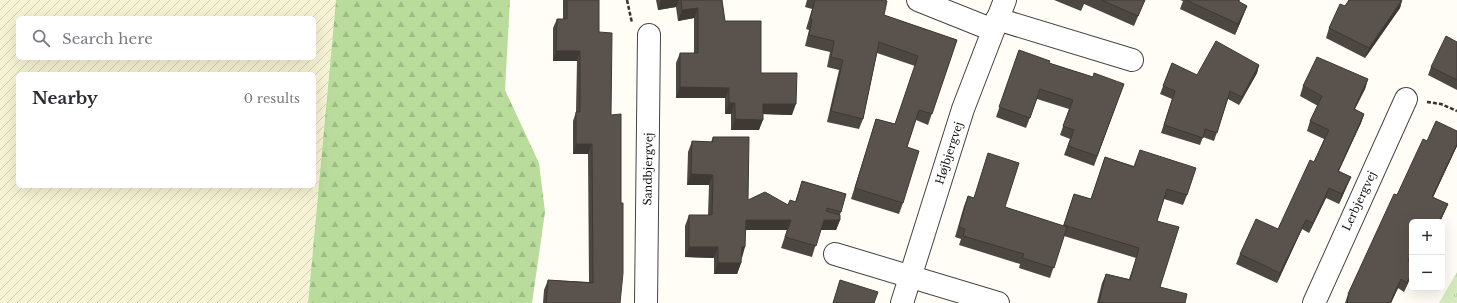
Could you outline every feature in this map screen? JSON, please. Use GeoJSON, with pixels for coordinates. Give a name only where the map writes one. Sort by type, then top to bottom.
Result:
{"type":"FeatureCollection","features":[{"type":"Feature","properties":{"kind":"street"},"geometry":{"type":"LineString","coordinates":[[918,0],[999,16],[1132,60]]}},
{"type":"Feature","properties":{"kind":"street","name":"Højbjergvej"},"geometry":{"type":"LineString","coordinates":[[902,303],[963,109],[999,16]]}},
{"type":"Feature","properties":{"kind":"street","name":"Sandbjergvej"},"geometry":{"type":"LineString","coordinates":[[646,303],[649,35]]}},
{"type":"Feature","properties":{"kind":"street","name":"Lerbjergvej"},"geometry":{"type":"LineString","coordinates":[[1314,303],[1406,99]]}},
{"type":"Feature","properties":{"kind":"street"},"geometry":{"type":"LineString","coordinates":[[835,254],[998,303]]}},
{"type":"Feature","properties":{"kind":"path"},"geometry":{"type":"LineString","coordinates":[[1406,99],[1442,104],[1457,111]]}},
{"type":"Feature","properties":{"kind":"shaded area"},"geometry":{"type":"Polygon","coordinates":[[[0,0],[336,0],[308,303],[0,303],[0,0]]]}},
{"type":"Feature","properties":{"kind":"green space"},"geometry":{"type":"Polygon","coordinates":[[[336,0],[510,0],[505,90],[539,163],[545,212],[532,303],[308,303],[336,0]]]}},
{"type":"Feature","properties":{"kind":"green space"},"geometry":{"type":"Polygon","coordinates":[[[1457,272],[1457,303],[1439,303],[1457,272]]]}},
{"type":"Feature","properties":{"kind":"building"},"geometry":{"type":"Polygon","coordinates":[[[567,0],[599,0],[599,32],[612,33],[611,115],[621,114],[623,273],[620,303],[546,303],[548,280],[593,283],[592,144],[576,144],[576,112],[580,112],[580,51],[556,51],[557,19],[567,19],[567,0]]]}},
{"type":"Feature","properties":{"kind":"building"},"geometry":{"type":"Polygon","coordinates":[[[681,0],[722,0],[725,21],[761,21],[761,73],[797,73],[796,104],[763,104],[763,120],[735,119],[735,103],[729,103],[729,88],[680,87],[680,53],[698,53],[698,8],[682,10],[681,0]]]}},
{"type":"Feature","properties":{"kind":"building"},"geometry":{"type":"Polygon","coordinates":[[[815,0],[884,0],[887,1],[884,15],[957,40],[932,114],[919,110],[907,147],[919,151],[903,203],[855,188],[876,119],[895,124],[918,56],[879,42],[863,119],[831,111],[843,60],[831,57],[834,41],[809,35],[812,19],[810,19],[815,0]]]}},
{"type":"Feature","properties":{"kind":"building"},"geometry":{"type":"Polygon","coordinates":[[[1101,0],[1145,0],[1138,16],[1101,0]]]}},
{"type":"Feature","properties":{"kind":"building"},"geometry":{"type":"Polygon","coordinates":[[[1186,0],[1239,0],[1238,1],[1247,6],[1238,24],[1186,0]]]}},
{"type":"Feature","properties":{"kind":"building"},"geometry":{"type":"Polygon","coordinates":[[[1349,0],[1402,0],[1369,48],[1329,28],[1340,4],[1345,6],[1349,0]]]}},
{"type":"Feature","properties":{"kind":"building"},"geometry":{"type":"Polygon","coordinates":[[[1446,36],[1457,42],[1457,80],[1431,67],[1446,36]]]}},
{"type":"Feature","properties":{"kind":"building"},"geometry":{"type":"Polygon","coordinates":[[[1216,41],[1259,65],[1242,97],[1230,91],[1217,133],[1205,129],[1203,138],[1164,125],[1175,91],[1163,86],[1172,63],[1197,75],[1216,41]]]}},
{"type":"Feature","properties":{"kind":"building"},"geometry":{"type":"Polygon","coordinates":[[[1019,50],[1050,61],[1049,63],[1093,77],[1094,73],[1124,84],[1097,156],[1068,146],[1074,130],[1063,126],[1073,100],[1040,89],[1030,118],[999,107],[1019,50]]]}},
{"type":"Feature","properties":{"kind":"building"},"geometry":{"type":"Polygon","coordinates":[[[1317,57],[1368,79],[1354,109],[1364,114],[1338,171],[1351,177],[1342,194],[1329,188],[1313,223],[1306,220],[1280,273],[1240,254],[1256,219],[1278,229],[1310,160],[1314,162],[1329,130],[1310,121],[1322,96],[1303,86],[1317,57]]]}},
{"type":"Feature","properties":{"kind":"building"},"geometry":{"type":"Polygon","coordinates":[[[1436,121],[1457,131],[1457,144],[1432,197],[1448,204],[1440,219],[1409,219],[1409,279],[1407,283],[1401,279],[1390,303],[1347,303],[1348,294],[1394,194],[1397,195],[1423,139],[1427,141],[1436,121]]]}},
{"type":"Feature","properties":{"kind":"building"},"geometry":{"type":"Polygon","coordinates":[[[713,137],[749,137],[748,200],[765,192],[788,205],[790,200],[796,202],[802,181],[846,194],[841,212],[827,208],[826,211],[840,215],[840,220],[824,220],[816,246],[785,237],[791,220],[746,220],[745,247],[742,247],[741,263],[718,263],[718,247],[689,247],[689,215],[712,215],[713,175],[691,174],[692,141],[713,142],[713,137]]]}},
{"type":"Feature","properties":{"kind":"building"},"geometry":{"type":"Polygon","coordinates":[[[1140,150],[1196,168],[1187,195],[1167,189],[1157,221],[1179,227],[1160,287],[1187,294],[1185,303],[1099,302],[1106,274],[1130,280],[1139,248],[1064,225],[1074,194],[1091,199],[1105,157],[1134,167],[1140,150]]]}},
{"type":"Feature","properties":{"kind":"building"},"geometry":{"type":"Polygon","coordinates":[[[988,153],[1019,163],[1005,207],[1067,227],[1054,268],[1022,258],[1024,254],[963,236],[965,229],[959,227],[968,196],[974,198],[988,153]]]}},
{"type":"Feature","properties":{"kind":"building"},"geometry":{"type":"Polygon","coordinates":[[[840,280],[878,292],[874,303],[833,303],[840,280]]]}}]}
